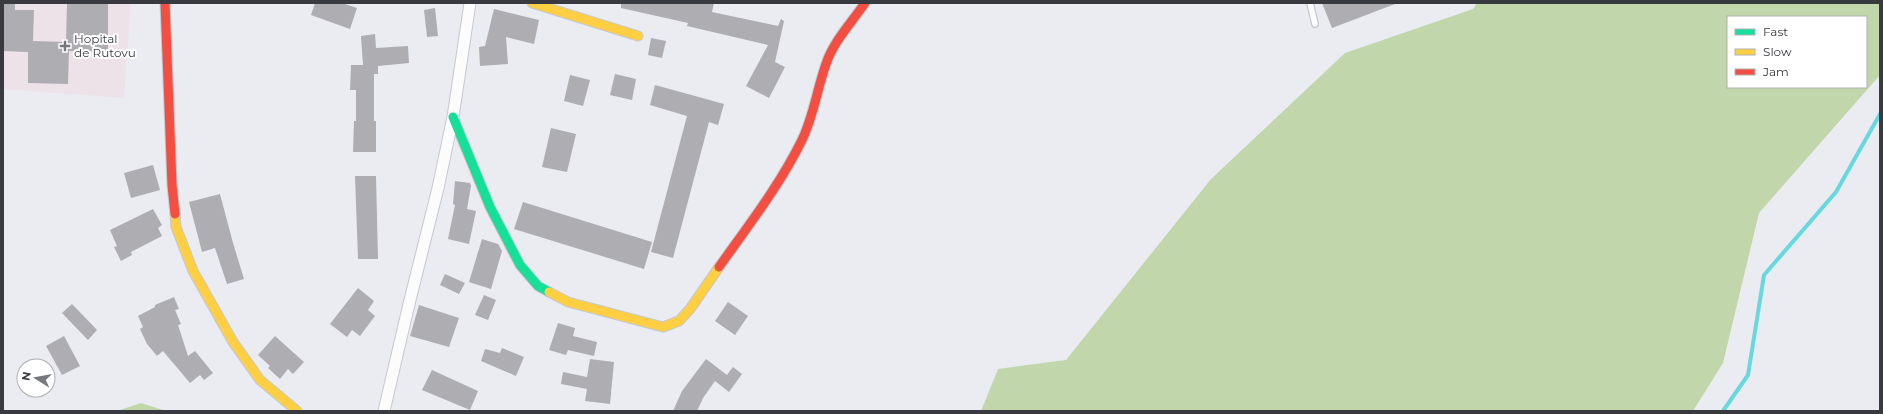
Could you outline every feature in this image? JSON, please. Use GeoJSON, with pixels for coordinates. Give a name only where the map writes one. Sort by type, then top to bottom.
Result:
{"type":"FeatureCollection","features":[{"type":"Feature","properties":{"kind":"street"},"geometry":{"type":"LineString","coordinates":[[165,3],[172,177],[176,227],[193,271],[232,342],[260,380],[297,411]]}},
{"type":"Feature","properties":{"kind":"street"},"geometry":{"type":"LineString","coordinates":[[384,411],[438,188],[453,116],[470,3]]}},
{"type":"Feature","properties":{"kind":"street"},"geometry":{"type":"LineString","coordinates":[[532,3],[638,36]]}},
{"type":"Feature","properties":{"kind":"street"},"geometry":{"type":"LineString","coordinates":[[453,116],[490,206],[520,265],[538,286],[568,302],[663,327],[679,321],[690,310],[774,188],[802,140],[813,113],[826,63],[838,42],[865,3]]}},
{"type":"Feature","properties":{"kind":"lane"},"geometry":{"type":"LineString","coordinates":[[1310,3],[1315,24]]}},
{"type":"Feature","properties":{"kind":"shaded area","name":"Hopital de Rutovu"},"geometry":{"type":"Polygon","coordinates":[[[3,3],[131,3],[124,98],[3,89],[3,3]]]}},
{"type":"Feature","properties":{"kind":"green space"},"geometry":{"type":"Polygon","coordinates":[[[1477,3],[1880,3],[1880,75],[1759,213],[1723,363],[1693,411],[981,411],[998,369],[1066,360],[1211,179],[1345,53],[1473,9],[1477,3]]]}},
{"type":"Feature","properties":{"kind":"green space"},"geometry":{"type":"Polygon","coordinates":[[[141,403],[166,411],[117,411],[141,403]]]}},
{"type":"Feature","properties":{"kind":"building"},"geometry":{"type":"Polygon","coordinates":[[[3,3],[15,3],[15,10],[34,10],[33,41],[66,42],[67,3],[108,3],[108,52],[69,51],[68,84],[28,83],[28,52],[3,51],[3,3]]]}},
{"type":"Feature","properties":{"kind":"building"},"geometry":{"type":"Polygon","coordinates":[[[315,3],[342,3],[357,8],[350,29],[311,15],[315,3]]]}},
{"type":"Feature","properties":{"kind":"building"},"geometry":{"type":"Polygon","coordinates":[[[621,3],[714,3],[712,12],[778,26],[781,19],[784,21],[775,62],[785,67],[769,98],[746,86],[768,45],[687,26],[688,23],[621,8],[621,3]]]}},
{"type":"Feature","properties":{"kind":"building"},"geometry":{"type":"Polygon","coordinates":[[[1322,3],[1395,3],[1395,4],[1332,28],[1322,3]]]}},
{"type":"Feature","properties":{"kind":"building"},"geometry":{"type":"Polygon","coordinates":[[[435,8],[438,36],[427,37],[424,10],[435,8]]]}},
{"type":"Feature","properties":{"kind":"building"},"geometry":{"type":"Polygon","coordinates":[[[494,9],[539,20],[534,44],[506,37],[508,64],[480,66],[479,47],[485,46],[494,9]]]}},
{"type":"Feature","properties":{"kind":"building"},"geometry":{"type":"Polygon","coordinates":[[[375,34],[376,48],[408,46],[409,63],[378,66],[378,74],[374,74],[374,121],[376,121],[376,152],[353,152],[354,121],[356,121],[356,90],[350,90],[351,65],[363,65],[361,36],[375,34]]]}},
{"type":"Feature","properties":{"kind":"building"},"geometry":{"type":"Polygon","coordinates":[[[651,38],[666,41],[662,58],[648,55],[651,38]]]}},
{"type":"Feature","properties":{"kind":"building"},"geometry":{"type":"Polygon","coordinates":[[[615,74],[636,79],[632,100],[610,95],[615,74]]]}},
{"type":"Feature","properties":{"kind":"building"},"geometry":{"type":"Polygon","coordinates":[[[570,75],[590,80],[583,106],[564,101],[570,75]]]}},
{"type":"Feature","properties":{"kind":"building"},"geometry":{"type":"Polygon","coordinates":[[[655,85],[724,104],[718,125],[709,122],[673,258],[651,252],[687,116],[650,105],[655,85]]]}},
{"type":"Feature","properties":{"kind":"building"},"geometry":{"type":"Polygon","coordinates":[[[551,128],[576,134],[567,172],[542,167],[551,128]]]}},
{"type":"Feature","properties":{"kind":"building"},"geometry":{"type":"Polygon","coordinates":[[[153,165],[160,190],[131,198],[124,173],[153,165]]]}},
{"type":"Feature","properties":{"kind":"building"},"geometry":{"type":"Polygon","coordinates":[[[355,176],[376,176],[378,259],[358,259],[355,176]]]}},
{"type":"Feature","properties":{"kind":"building"},"geometry":{"type":"Polygon","coordinates":[[[455,181],[470,183],[471,186],[467,209],[476,211],[469,244],[448,239],[455,205],[453,204],[455,181]]]}},
{"type":"Feature","properties":{"kind":"building"},"geometry":{"type":"Polygon","coordinates":[[[220,194],[244,279],[227,284],[215,248],[202,252],[189,202],[220,194]]]}},
{"type":"Feature","properties":{"kind":"building"},"geometry":{"type":"Polygon","coordinates":[[[523,202],[652,242],[644,269],[514,229],[523,202]]]}},
{"type":"Feature","properties":{"kind":"building"},"geometry":{"type":"Polygon","coordinates":[[[153,209],[162,225],[158,228],[162,236],[131,252],[132,255],[121,261],[114,247],[117,246],[110,230],[153,209]]]}},
{"type":"Feature","properties":{"kind":"building"},"geometry":{"type":"Polygon","coordinates":[[[482,239],[498,244],[502,251],[491,289],[469,282],[482,239]]]}},
{"type":"Feature","properties":{"kind":"building"},"geometry":{"type":"Polygon","coordinates":[[[445,274],[465,283],[459,294],[440,285],[445,274]]]}},
{"type":"Feature","properties":{"kind":"building"},"geometry":{"type":"Polygon","coordinates":[[[358,288],[374,301],[368,310],[375,316],[360,336],[352,330],[347,337],[330,324],[358,288]]]}},
{"type":"Feature","properties":{"kind":"building"},"geometry":{"type":"Polygon","coordinates":[[[484,295],[496,300],[488,320],[475,315],[484,295]]]}},
{"type":"Feature","properties":{"kind":"building"},"geometry":{"type":"Polygon","coordinates":[[[174,297],[179,309],[175,310],[181,324],[178,325],[188,356],[195,351],[213,373],[204,380],[200,375],[190,383],[163,351],[157,356],[147,344],[140,329],[143,327],[138,316],[155,307],[155,305],[174,297]]]}},
{"type":"Feature","properties":{"kind":"building"},"geometry":{"type":"Polygon","coordinates":[[[728,302],[748,316],[735,335],[715,321],[728,302]]]}},
{"type":"Feature","properties":{"kind":"building"},"geometry":{"type":"Polygon","coordinates":[[[72,304],[97,330],[88,340],[62,313],[72,304]]]}},
{"type":"Feature","properties":{"kind":"building"},"geometry":{"type":"Polygon","coordinates":[[[419,305],[459,318],[449,347],[410,336],[419,305]]]}},
{"type":"Feature","properties":{"kind":"building"},"geometry":{"type":"Polygon","coordinates":[[[558,323],[575,328],[573,336],[597,342],[594,356],[568,350],[566,355],[549,350],[558,323]]]}},
{"type":"Feature","properties":{"kind":"building"},"geometry":{"type":"Polygon","coordinates":[[[64,336],[80,366],[62,375],[56,364],[56,358],[53,358],[46,346],[64,336]]]}},
{"type":"Feature","properties":{"kind":"building"},"geometry":{"type":"Polygon","coordinates":[[[275,336],[304,362],[293,374],[288,369],[280,379],[268,368],[270,366],[258,355],[275,336]]]}},
{"type":"Feature","properties":{"kind":"building"},"geometry":{"type":"Polygon","coordinates":[[[502,348],[524,357],[516,376],[481,361],[485,349],[500,353],[502,348]]]}},
{"type":"Feature","properties":{"kind":"building"},"geometry":{"type":"Polygon","coordinates":[[[590,359],[614,362],[610,404],[585,401],[587,389],[561,384],[563,372],[587,377],[590,359]]]}},
{"type":"Feature","properties":{"kind":"building"},"geometry":{"type":"Polygon","coordinates":[[[706,359],[727,375],[733,367],[742,374],[729,392],[715,381],[703,398],[697,411],[673,411],[682,391],[706,359]]]}},
{"type":"Feature","properties":{"kind":"building"},"geometry":{"type":"Polygon","coordinates":[[[432,370],[478,391],[470,410],[422,390],[432,370]]]}},
{"type":"Feature","properties":{"kind":"waterway"},"geometry":{"type":"LineString","coordinates":[[1723,411],[1748,375],[1764,275],[1836,192],[1880,114]]}},
{"type":"Feature","properties":{"kind":"traffic: fast"},"geometry":{"type":"LineString","coordinates":[[453,117],[490,207],[520,265],[538,286],[549,292]]}},
{"type":"Feature","properties":{"kind":"traffic: slow"},"geometry":{"type":"LineString","coordinates":[[532,3],[638,36]]}},
{"type":"Feature","properties":{"kind":"traffic: slow"},"geometry":{"type":"LineString","coordinates":[[175,214],[176,227],[193,271],[233,342],[260,380],[297,411]]}},
{"type":"Feature","properties":{"kind":"traffic: slow"},"geometry":{"type":"LineString","coordinates":[[549,292],[568,302],[663,327],[679,321],[690,309],[719,267]]}},
{"type":"Feature","properties":{"kind":"traffic: jam"},"geometry":{"type":"LineString","coordinates":[[165,3],[172,185],[175,214]]}},
{"type":"Feature","properties":{"kind":"traffic: jam"},"geometry":{"type":"LineString","coordinates":[[719,267],[763,205],[793,157],[810,121],[829,56],[838,40],[865,3]]}},
{"type":"Feature","properties":{"kind":"place","name":"Hopital de Rutovu"},"geometry":{"type":"Point","coordinates":[65,46]}}]}
